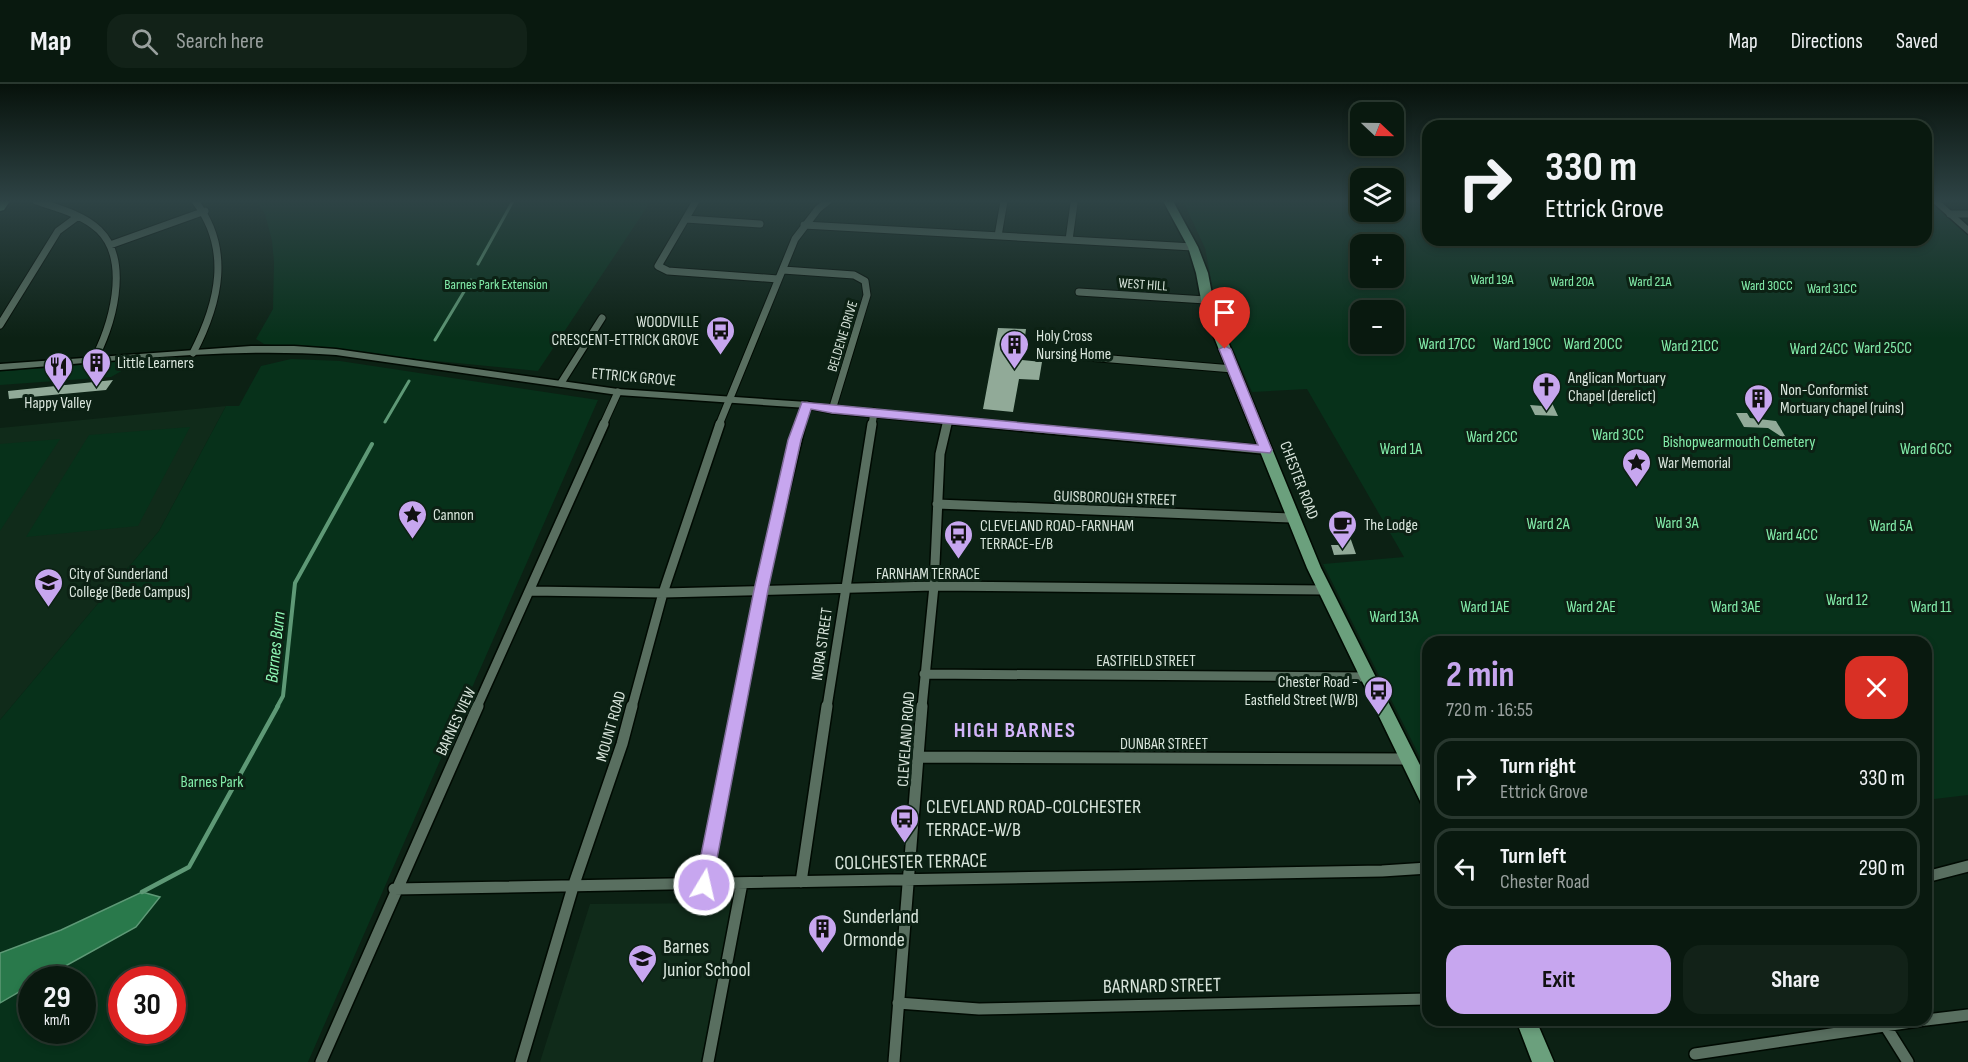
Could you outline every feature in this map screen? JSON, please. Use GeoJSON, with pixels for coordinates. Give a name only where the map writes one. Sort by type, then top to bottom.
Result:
{"type":"FeatureCollection","features":[{"type":"Feature","properties":{"kind":"main road","name":"CHESTER ROAD"},"geometry":{"type":"LineString","coordinates":[[1193,247],[1202,273],[1206,300],[1292,518],[1324,590],[1422,786]]}},
{"type":"Feature","properties":{"kind":"main road"},"geometry":{"type":"LineString","coordinates":[[1528,1026],[1543,1062]]}},
{"type":"Feature","properties":{"kind":"street"},"geometry":{"type":"LineString","coordinates":[[0,325],[48,247]]}},
{"type":"Feature","properties":{"kind":"street"},"geometry":{"type":"LineString","coordinates":[[93,361],[104,344],[116,293],[115,267],[110,247]]}},
{"type":"Feature","properties":{"kind":"street"},"geometry":{"type":"LineString","coordinates":[[193,353],[205,334],[211,315],[217,280],[216,247]]}},
{"type":"Feature","properties":{"kind":"street"},"geometry":{"type":"LineString","coordinates":[[670,247],[658,266],[668,271],[778,279]]}},
{"type":"Feature","properties":{"kind":"street","name":"MOUNT ROAD"},"geometry":{"type":"LineString","coordinates":[[521,1062],[573,887],[622,744],[663,593],[728,398],[792,247]]}},
{"type":"Feature","properties":{"kind":"street"},"geometry":{"type":"LineString","coordinates":[[1187,247],[1193,247]]}},
{"type":"Feature","properties":{"kind":"street","name":"BELDENE DRIVE"},"geometry":{"type":"LineString","coordinates":[[783,270],[854,275],[865,281],[867,295],[832,410]]}},
{"type":"Feature","properties":{"kind":"street","name":"WEST HILL"},"geometry":{"type":"LineString","coordinates":[[1079,292],[1206,300]]}},
{"type":"Feature","properties":{"kind":"street"},"geometry":{"type":"LineString","coordinates":[[561,383],[602,318]]}},
{"type":"Feature","properties":{"kind":"street","name":"ETTRICK GROVE"},"geometry":{"type":"LineString","coordinates":[[0,368],[251,349],[336,352],[618,392],[807,405],[832,410],[874,412],[1266,450]]}},
{"type":"Feature","properties":{"kind":"street"},"geometry":{"type":"LineString","coordinates":[[1063,355],[1233,369]]}},
{"type":"Feature","properties":{"kind":"street","name":"BARNES VIEW"},"geometry":{"type":"LineString","coordinates":[[321,1062],[394,889],[531,591],[618,392]]}},
{"type":"Feature","properties":{"kind":"street"},"geometry":{"type":"LineString","coordinates":[[704,885],[761,590],[795,440],[807,405]]}},
{"type":"Feature","properties":{"kind":"street","name":"NORA STREET"},"geometry":{"type":"LineString","coordinates":[[801,882],[874,412]]}},
{"type":"Feature","properties":{"kind":"street","name":"CLEVELAND ROAD"},"geometry":{"type":"LineString","coordinates":[[894,1062],[933,586],[940,454],[948,420]]}},
{"type":"Feature","properties":{"kind":"street","name":"GUISBOROUGH STREET"},"geometry":{"type":"LineString","coordinates":[[937,504],[1292,518]]}},
{"type":"Feature","properties":{"kind":"street","name":"FARNHAM TERRACE"},"geometry":{"type":"LineString","coordinates":[[531,591],[663,593],[933,586],[1324,590]]}},
{"type":"Feature","properties":{"kind":"street","name":"EASTFIELD STREET"},"geometry":{"type":"LineString","coordinates":[[924,674],[1368,677]]}},
{"type":"Feature","properties":{"kind":"street","name":"DUNBAR STREET"},"geometry":{"type":"LineString","coordinates":[[919,757],[1410,759]]}},
{"type":"Feature","properties":{"kind":"street"},"geometry":{"type":"LineString","coordinates":[[1932,876],[1968,866]]}},
{"type":"Feature","properties":{"kind":"street","name":"COLCHESTER TERRACE"},"geometry":{"type":"LineString","coordinates":[[394,889],[704,885],[1422,868]]}},
{"type":"Feature","properties":{"kind":"street"},"geometry":{"type":"LineString","coordinates":[[708,1062],[742,883]]}},
{"type":"Feature","properties":{"kind":"street","name":"BARNARD STREET"},"geometry":{"type":"LineString","coordinates":[[898,1003],[978,1008],[1422,999]]}},
{"type":"Feature","properties":{"kind":"street"},"geometry":{"type":"LineString","coordinates":[[1932,1019],[1968,1015]]}},
{"type":"Feature","properties":{"kind":"street"},"geometry":{"type":"LineString","coordinates":[[1695,1054],[1860,1026]]}},
{"type":"Feature","properties":{"kind":"street"},"geometry":{"type":"LineString","coordinates":[[1886,1026],[1908,1062]]}},
{"type":"Feature","properties":{"kind":"shaded area","name":"City of Sunderland College (Bede Campus)"},"geometry":{"type":"Polygon","coordinates":[[[226,406],[159,531],[0,720],[0,428],[226,406]]]}},
{"type":"Feature","properties":{"kind":"shaded area"},"geometry":{"type":"Polygon","coordinates":[[[142,892],[160,897],[136,927],[66,966],[18,966],[18,993],[0,1003],[0,953],[61,930],[142,892]]]}},
{"type":"Feature","properties":{"kind":"shaded area","name":"Barnes Junior School"},"geometry":{"type":"Polygon","coordinates":[[[736,903],[701,1062],[540,1062],[590,904],[736,903]]]}},
{"type":"Feature","properties":{"kind":"green space","name":"Barnes Park Extension"},"geometry":{"type":"Polygon","coordinates":[[[273,247],[621,247],[538,371],[264,344],[256,339],[273,309],[273,247]]]}},
{"type":"Feature","properties":{"kind":"green space","name":"Bishopwearmouth Cemetery"},"geometry":{"type":"Polygon","coordinates":[[[1204,247],[1350,247],[1350,288],[1404,288],[1404,247],[1968,247],[1968,795],[1932,799],[1932,636],[1422,636],[1422,761],[1323,564],[1404,557],[1307,389],[1252,392],[1218,315],[1204,247]]]}},
{"type":"Feature","properties":{"kind":"green space"},"geometry":{"type":"Polygon","coordinates":[[[146,357],[111,377],[0,385],[0,367],[146,357]]]}},
{"type":"Feature","properties":{"kind":"green space","name":"Barnes Park"},"geometry":{"type":"Polygon","coordinates":[[[291,359],[340,361],[598,400],[308,1062],[0,1062],[0,720],[159,531],[226,406],[239,406],[261,366],[291,359]]]}},
{"type":"Feature","properties":{"kind":"green space"},"geometry":{"type":"Polygon","coordinates":[[[190,427],[138,526],[26,537],[89,435],[190,427]]]}},
{"type":"Feature","properties":{"kind":"green space"},"geometry":{"type":"Polygon","coordinates":[[[60,439],[0,531],[0,444],[60,439]]]}},
{"type":"Feature","properties":{"kind":"building","name":"Holy Cross Nursing Home"},"geometry":{"type":"Polygon","coordinates":[[[998,328],[1026,329],[1022,360],[1042,362],[1039,380],[1019,379],[1013,412],[983,409],[998,328]]]}},
{"type":"Feature","properties":{"kind":"building"},"geometry":{"type":"Polygon","coordinates":[[[113,380],[106,390],[9,399],[8,391],[113,380]]]}},
{"type":"Feature","properties":{"kind":"building","name":"Anglican Mortuary Chapel (derelict)"},"geometry":{"type":"Polygon","coordinates":[[[1541,403],[1552,403],[1558,416],[1535,415],[1530,405],[1543,406],[1541,403]]]}},
{"type":"Feature","properties":{"kind":"building","name":"Non-Conformist Mortuary chapel (ruins)"},"geometry":{"type":"Polygon","coordinates":[[[1736,413],[1747,413],[1750,418],[1776,421],[1788,441],[1768,428],[1744,427],[1736,413]]]}},
{"type":"Feature","properties":{"kind":"building","name":"The Lodge"},"geometry":{"type":"Polygon","coordinates":[[[1350,537],[1356,554],[1334,555],[1331,545],[1339,545],[1336,538],[1350,537]]]}},
{"type":"Feature","properties":{"kind":"waterway","name":"Barnes Burn"},"geometry":{"type":"LineString","coordinates":[[478,264],[488,247]]}},
{"type":"Feature","properties":{"kind":"waterway"},"geometry":{"type":"LineString","coordinates":[[435,340],[471,280]]}},
{"type":"Feature","properties":{"kind":"waterway","name":"Barnes Burn"},"geometry":{"type":"LineString","coordinates":[[385,422],[409,381]]}},
{"type":"Feature","properties":{"kind":"waterway","name":"Barnes Burn"},"geometry":{"type":"LineString","coordinates":[[277,707],[283,696],[295,583],[372,444]]}},
{"type":"Feature","properties":{"kind":"waterway","name":"Barnes Burn"},"geometry":{"type":"LineString","coordinates":[[142,892],[189,867],[278,706]]}},
{"type":"Feature","properties":{"kind":"place","name":"WOODVILLE CRESCENT-ETTRICK GROVE"},"geometry":{"type":"Point","coordinates":[720,356]}},
{"type":"Feature","properties":{"kind":"place","name":"Holy Cross Nursing Home"},"geometry":{"type":"Point","coordinates":[1015,370]}},
{"type":"Feature","properties":{"kind":"place","name":"Little Learners"},"geometry":{"type":"Point","coordinates":[96,388]}},
{"type":"Feature","properties":{"kind":"place","name":"Happy Valley"},"geometry":{"type":"Point","coordinates":[58,392]}},
{"type":"Feature","properties":{"kind":"place","name":"Anglican Mortuary Chapel (derelict)"},"geometry":{"type":"Point","coordinates":[1547,412]}},
{"type":"Feature","properties":{"kind":"place","name":"Non-Conformist Mortuary chapel (ruins)"},"geometry":{"type":"Point","coordinates":[1759,424]}},
{"type":"Feature","properties":{"kind":"place","name":"War Memorial"},"geometry":{"type":"Point","coordinates":[1637,488]}},
{"type":"Feature","properties":{"kind":"place","name":"Cannon"},"geometry":{"type":"Point","coordinates":[412,540]}},
{"type":"Feature","properties":{"kind":"place","name":"The Lodge"},"geometry":{"type":"Point","coordinates":[1343,550]}},
{"type":"Feature","properties":{"kind":"place","name":"CLEVELAND ROAD-FARNHAM TERRACE-E/B"},"geometry":{"type":"Point","coordinates":[959,560]}},
{"type":"Feature","properties":{"kind":"place","name":"City of Sunderland College (Bede Campus)"},"geometry":{"type":"Point","coordinates":[48,608]}},
{"type":"Feature","properties":{"kind":"place","name":"Chester Road - Eastfield Street (W/B)"},"geometry":{"type":"Point","coordinates":[1379,716]}},
{"type":"Feature","properties":{"kind":"place","name":"CLEVELAND ROAD-COLCHESTER TERRACE-W/B"},"geometry":{"type":"Point","coordinates":[905,844]}},
{"type":"Feature","properties":{"kind":"place","name":"Sunderland Ormonde"},"geometry":{"type":"Point","coordinates":[822,954]}},
{"type":"Feature","properties":{"kind":"place","name":"Barnes Junior School"},"geometry":{"type":"Point","coordinates":[642,984]}},
{"type":"Feature","properties":{"kind":"district","name":"HIGH BARNES"},"geometry":{"type":"Point","coordinates":[1015,729]}},
{"type":"Feature","properties":{"kind":"route"},"geometry":{"type":"LineString","coordinates":[[704,885],[712,832],[761,590],[795,440],[807,405],[832,410],[874,412],[1266,450],[1225,349]]}},
{"type":"Feature","properties":{"kind":"park label","name":"Ward 19A"},"geometry":{"type":"Point","coordinates":[1492,279]}},
{"type":"Feature","properties":{"kind":"park label","name":"Ward 20A"},"geometry":{"type":"Point","coordinates":[1572,281]}},
{"type":"Feature","properties":{"kind":"park label","name":"Ward 21A"},"geometry":{"type":"Point","coordinates":[1650,281]}},
{"type":"Feature","properties":{"kind":"park label","name":"Ward 30CC"},"geometry":{"type":"Point","coordinates":[1767,285]}},
{"type":"Feature","properties":{"kind":"park label","name":"Ward 31CC"},"geometry":{"type":"Point","coordinates":[1832,288]}},
{"type":"Feature","properties":{"kind":"park label","name":"Ward 17CC"},"geometry":{"type":"Point","coordinates":[1447,343]}},
{"type":"Feature","properties":{"kind":"park label","name":"Ward 19CC"},"geometry":{"type":"Point","coordinates":[1522,343]}},
{"type":"Feature","properties":{"kind":"park label","name":"Ward 20CC"},"geometry":{"type":"Point","coordinates":[1593,343]}},
{"type":"Feature","properties":{"kind":"park label","name":"Ward 21CC"},"geometry":{"type":"Point","coordinates":[1690,345]}},
{"type":"Feature","properties":{"kind":"park label","name":"Ward 25CC"},"geometry":{"type":"Point","coordinates":[1883,347]}},
{"type":"Feature","properties":{"kind":"park label","name":"Ward 24CC"},"geometry":{"type":"Point","coordinates":[1819,348]}},
{"type":"Feature","properties":{"kind":"park label","name":"Ward 3CC"},"geometry":{"type":"Point","coordinates":[1618,434]}},
{"type":"Feature","properties":{"kind":"park label","name":"Ward 2CC"},"geometry":{"type":"Point","coordinates":[1492,436]}},
{"type":"Feature","properties":{"kind":"park label","name":"Ward 1A"},"geometry":{"type":"Point","coordinates":[1401,448]}},
{"type":"Feature","properties":{"kind":"park label","name":"Ward 6CC"},"geometry":{"type":"Point","coordinates":[1926,448]}},
{"type":"Feature","properties":{"kind":"park label","name":"Ward 3A"},"geometry":{"type":"Point","coordinates":[1677,522]}},
{"type":"Feature","properties":{"kind":"park label","name":"Ward 2A"},"geometry":{"type":"Point","coordinates":[1548,523]}},
{"type":"Feature","properties":{"kind":"park label","name":"Ward 5A"},"geometry":{"type":"Point","coordinates":[1891,525]}},
{"type":"Feature","properties":{"kind":"park label","name":"Ward 4CC"},"geometry":{"type":"Point","coordinates":[1792,534]}},
{"type":"Feature","properties":{"kind":"park label","name":"Ward 12"},"geometry":{"type":"Point","coordinates":[1847,599]}},
{"type":"Feature","properties":{"kind":"park label","name":"Ward 1AE"},"geometry":{"type":"Point","coordinates":[1485,606]}},
{"type":"Feature","properties":{"kind":"park label","name":"Ward 2AE"},"geometry":{"type":"Point","coordinates":[1591,606]}},
{"type":"Feature","properties":{"kind":"park label","name":"Ward 3AE"},"geometry":{"type":"Point","coordinates":[1736,606]}},
{"type":"Feature","properties":{"kind":"park label","name":"Ward 11"},"geometry":{"type":"Point","coordinates":[1931,606]}},
{"type":"Feature","properties":{"kind":"park label","name":"Ward 13A"},"geometry":{"type":"Point","coordinates":[1394,616]}}]}
